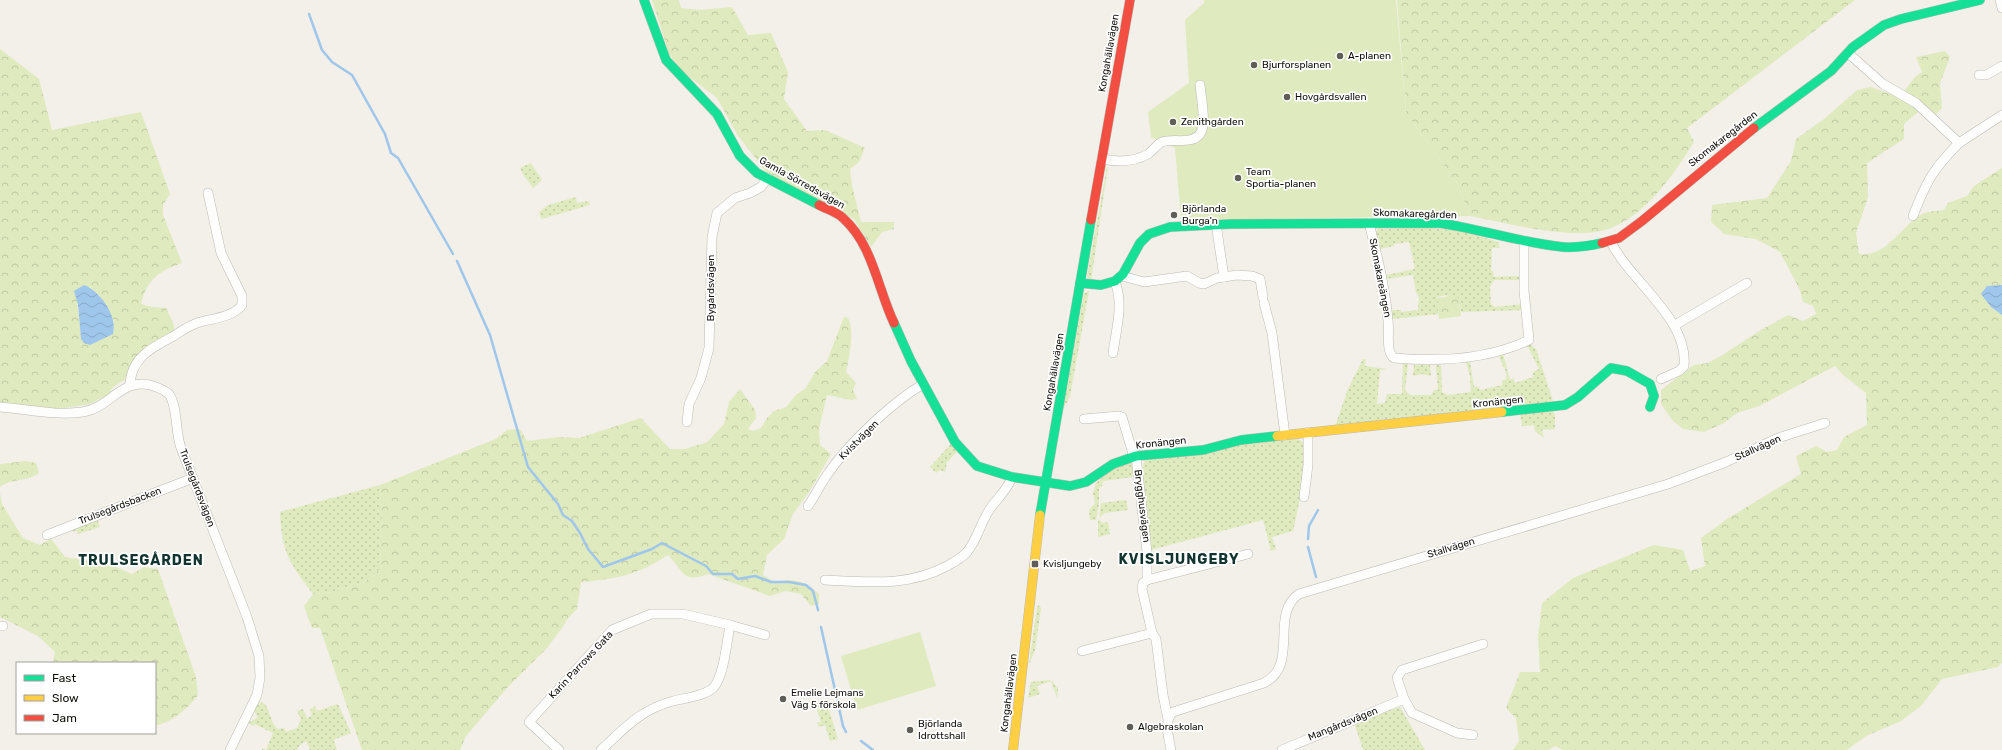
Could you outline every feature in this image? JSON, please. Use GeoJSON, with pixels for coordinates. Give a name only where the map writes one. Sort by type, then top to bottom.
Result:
{"type":"FeatureCollection","features":[{"type":"Feature","properties":{"kind":"street","name":"Gamla Sörredsvägen"},"geometry":{"type":"LineString","coordinates":[[644,0],[666,60],[717,114],[740,156],[748,165],[768,178],[842,218],[857,233],[867,249],[900,338],[955,442],[968,458],[985,469],[1012,477],[1045,483]]}},
{"type":"Feature","properties":{"kind":"street","name":"Kongahällavägen"},"geometry":{"type":"LineString","coordinates":[[1013,750],[1045,483],[1130,0]]}},
{"type":"Feature","properties":{"kind":"street","name":"Skomakaregården"},"geometry":{"type":"LineString","coordinates":[[1119,279],[1140,242],[1150,232],[1165,227],[1216,224],[1439,224],[1460,226],[1524,241],[1569,247],[1611,242],[1638,225],[1753,128],[1831,71],[1848,53],[1868,36],[1890,22],[1980,0]]}},
{"type":"Feature","properties":{"kind":"street"},"geometry":{"type":"LineString","coordinates":[[2000,0],[2002,8]]}},
{"type":"Feature","properties":{"kind":"street"},"geometry":{"type":"LineString","coordinates":[[1848,53],[1883,84],[1916,103],[1958,143]]}},
{"type":"Feature","properties":{"kind":"street"},"geometry":{"type":"LineString","coordinates":[[1979,75],[1986,75],[2002,66]]}},
{"type":"Feature","properties":{"kind":"street"},"geometry":{"type":"LineString","coordinates":[[1102,159],[1115,161],[1139,158],[1148,154],[1160,143],[1196,138],[1201,134],[1204,122],[1200,85]]}},
{"type":"Feature","properties":{"kind":"street"},"geometry":{"type":"LineString","coordinates":[[1913,216],[1929,177],[1958,143],[2002,115]]}},
{"type":"Feature","properties":{"kind":"street","name":"Bygårdsvägen"},"geometry":{"type":"LineString","coordinates":[[687,422],[689,404],[702,378],[709,348],[712,244],[718,213],[735,198],[750,193],[761,187],[768,178]]}},
{"type":"Feature","properties":{"kind":"street"},"geometry":{"type":"LineString","coordinates":[[0,408],[43,412],[84,412],[100,407],[130,385],[134,367],[140,357],[150,349],[194,324],[236,311],[242,305],[242,296],[222,253],[208,193]]}},
{"type":"Feature","properties":{"kind":"street","name":"Skomakareängen"},"geometry":{"type":"LineString","coordinates":[[1369,223],[1384,286],[1389,322],[1389,352],[1394,358],[1423,361],[1458,359],[1491,353],[1529,340],[1524,290],[1524,241]]}},
{"type":"Feature","properties":{"kind":"street"},"geometry":{"type":"LineString","coordinates":[[1216,224],[1224,277]]}},
{"type":"Feature","properties":{"kind":"street"},"geometry":{"type":"LineString","coordinates":[[1611,242],[1627,267],[1675,325],[1682,349],[1684,366],[1679,371],[1661,379]]}},
{"type":"Feature","properties":{"kind":"street"},"geometry":{"type":"LineString","coordinates":[[1080,283],[1101,286],[1119,279],[1144,282],[1187,276],[1199,283],[1204,284],[1224,277],[1237,275],[1258,277],[1262,282],[1264,300],[1272,336],[1285,435]]}},
{"type":"Feature","properties":{"kind":"street"},"geometry":{"type":"LineString","coordinates":[[1113,353],[1119,305],[1119,279]]}},
{"type":"Feature","properties":{"kind":"street"},"geometry":{"type":"LineString","coordinates":[[1675,325],[1747,283]]}},
{"type":"Feature","properties":{"kind":"street","name":"Kronängen"},"geometry":{"type":"LineString","coordinates":[[1045,483],[1078,485],[1095,477],[1113,464],[1135,457],[1203,450],[1241,440],[1564,405],[1580,397],[1596,379],[1611,368],[1627,371],[1650,384],[1654,396],[1650,407]]}},
{"type":"Feature","properties":{"kind":"street","name":"Trulsegårdsvägen"},"geometry":{"type":"LineString","coordinates":[[130,385],[145,384],[165,391],[169,394],[173,405],[178,439],[247,617],[259,656],[260,678],[257,695],[230,750]]}},
{"type":"Feature","properties":{"kind":"street","name":"Kvistvägen"},"geometry":{"type":"LineString","coordinates":[[808,506],[826,476],[848,448],[904,396],[923,384]]}},
{"type":"Feature","properties":{"kind":"street","name":"Brygghusvägen"},"geometry":{"type":"LineString","coordinates":[[1084,419],[1122,417],[1135,457],[1147,552],[1147,580],[1143,583],[1142,590],[1152,633],[1156,639],[1168,719]]}},
{"type":"Feature","properties":{"kind":"street","name":"Stallvägen"},"geometry":{"type":"LineString","coordinates":[[1168,719],[1177,710],[1239,692],[1270,680],[1278,672],[1282,659],[1288,607],[1291,601],[1299,594],[1668,484],[1726,462],[1778,438],[1825,423]]}},
{"type":"Feature","properties":{"kind":"street"},"geometry":{"type":"LineString","coordinates":[[1304,497],[1308,477],[1308,432]]}},
{"type":"Feature","properties":{"kind":"street"},"geometry":{"type":"LineString","coordinates":[[825,580],[885,582],[906,581],[928,575],[955,561],[971,546],[988,512],[1009,484],[1012,477]]}},
{"type":"Feature","properties":{"kind":"street","name":"Trulsegårdsbacken"},"geometry":{"type":"LineString","coordinates":[[47,535],[193,478]]}},
{"type":"Feature","properties":{"kind":"street"},"geometry":{"type":"LineString","coordinates":[[1147,580],[1248,554]]}},
{"type":"Feature","properties":{"kind":"street","name":"Karin Parrows Gata"},"geometry":{"type":"LineString","coordinates":[[559,750],[529,722],[612,630],[651,614],[683,614],[765,635]]}},
{"type":"Feature","properties":{"kind":"street"},"geometry":{"type":"LineString","coordinates":[[601,750],[641,714],[656,706],[704,693],[713,688],[719,677],[730,625]]}},
{"type":"Feature","properties":{"kind":"street"},"geometry":{"type":"LineString","coordinates":[[1082,651],[1152,633]]}},
{"type":"Feature","properties":{"kind":"street"},"geometry":{"type":"LineString","coordinates":[[1473,735],[1457,733],[1412,713],[1404,699],[1397,678],[1402,670],[1483,644]]}},
{"type":"Feature","properties":{"kind":"street","name":"Mangårdsvägen"},"geometry":{"type":"LineString","coordinates":[[1282,750],[1404,699]]}},
{"type":"Feature","properties":{"kind":"street"},"geometry":{"type":"LineString","coordinates":[[1168,719],[1171,750]]}},
{"type":"Feature","properties":{"kind":"green space"},"geometry":{"type":"Polygon","coordinates":[[[652,0],[679,0],[681,8],[700,10],[732,7],[748,35],[771,33],[788,72],[784,99],[807,131],[825,130],[865,148],[859,162],[850,169],[852,185],[861,222],[894,222],[894,229],[882,232],[871,247],[854,219],[768,174],[738,136],[717,98],[684,73],[669,54],[652,0]]]}},
{"type":"Feature","properties":{"kind":"green space","name":"Hovgårdsvallen"},"geometry":{"type":"Polygon","coordinates":[[[1204,0],[1396,0],[1406,113],[1458,185],[1470,216],[1181,220],[1175,148],[1151,137],[1148,112],[1189,83],[1185,20],[1204,3],[1204,0]]]}},
{"type":"Feature","properties":{"kind":"green space"},"geometry":{"type":"Polygon","coordinates":[[[1397,0],[1855,0],[1687,128],[1694,142],[1678,167],[1648,203],[1624,222],[1611,228],[1596,232],[1579,233],[1541,230],[1470,216],[1458,185],[1406,113],[1397,0]]]}},
{"type":"Feature","properties":{"kind":"green space"},"geometry":{"type":"Polygon","coordinates":[[[0,49],[39,79],[52,130],[141,112],[170,194],[163,205],[163,215],[182,263],[167,269],[155,277],[147,288],[141,304],[152,307],[166,308],[174,325],[174,331],[135,358],[126,379],[113,387],[109,394],[90,404],[59,409],[0,405],[0,49]],[[90,287],[77,301],[81,337],[90,345],[113,334],[114,321],[99,295],[96,294],[90,287]]]}},
{"type":"Feature","properties":{"kind":"green space"},"geometry":{"type":"Polygon","coordinates":[[[1945,51],[1950,57],[1940,83],[1942,108],[1936,114],[1924,107],[1904,124],[1904,139],[1867,163],[1868,197],[1856,233],[1859,254],[1869,254],[1878,251],[1893,240],[1922,214],[1944,210],[1948,203],[1967,196],[1974,186],[2002,168],[2002,285],[1987,286],[1991,307],[2002,315],[2002,663],[1998,667],[1942,679],[1921,706],[1901,721],[1866,736],[1847,750],[1563,750],[1555,746],[1549,750],[1513,750],[1519,741],[1516,718],[1506,708],[1520,672],[1540,672],[1538,636],[1542,603],[1573,578],[1654,545],[1683,550],[1690,571],[1705,566],[1701,538],[1727,519],[1801,474],[1796,456],[1816,446],[1827,452],[1837,450],[1844,437],[1867,425],[1866,393],[1843,375],[1835,366],[1759,406],[1737,413],[1724,423],[1704,432],[1683,429],[1672,420],[1661,404],[1661,390],[1694,365],[1708,363],[1788,315],[1803,321],[1816,314],[1813,306],[1803,302],[1800,290],[1780,252],[1756,239],[1724,234],[1711,222],[1712,205],[1767,198],[1791,161],[1796,139],[1824,119],[1857,90],[1871,87],[1890,94],[1905,90],[1914,78],[1922,72],[1916,57],[1945,51]]]}},
{"type":"Feature","properties":{"kind":"green space"},"geometry":{"type":"Polygon","coordinates":[[[531,163],[542,180],[533,188],[520,168],[531,163]]]}},
{"type":"Feature","properties":{"kind":"green space"},"geometry":{"type":"Polygon","coordinates":[[[1108,167],[1091,281],[1087,276],[1108,167]]]}},
{"type":"Feature","properties":{"kind":"green space"},"geometry":{"type":"Polygon","coordinates":[[[576,197],[577,203],[589,201],[590,205],[541,219],[539,212],[548,205],[576,197]]]}},
{"type":"Feature","properties":{"kind":"green space"},"geometry":{"type":"Polygon","coordinates":[[[1420,227],[1464,231],[1498,242],[1500,248],[1492,248],[1491,271],[1493,271],[1494,277],[1520,276],[1520,280],[1494,280],[1490,287],[1491,304],[1495,307],[1523,304],[1524,310],[1461,312],[1459,301],[1449,302],[1447,295],[1437,297],[1439,314],[1392,319],[1391,310],[1401,310],[1401,312],[1418,310],[1419,298],[1416,292],[1413,275],[1386,279],[1386,275],[1415,269],[1409,242],[1394,244],[1394,246],[1380,249],[1376,231],[1378,229],[1420,227]]]}},
{"type":"Feature","properties":{"kind":"green space"},"geometry":{"type":"Polygon","coordinates":[[[1089,291],[1070,396],[1063,410],[1084,293],[1089,291]]]}},
{"type":"Feature","properties":{"kind":"green space"},"geometry":{"type":"Polygon","coordinates":[[[1458,295],[1461,316],[1439,319],[1437,298],[1458,295]]]}},
{"type":"Feature","properties":{"kind":"green space"},"geometry":{"type":"Polygon","coordinates":[[[844,317],[848,318],[851,329],[851,344],[846,372],[856,383],[853,390],[857,399],[851,400],[827,395],[819,429],[820,445],[831,454],[809,492],[793,514],[784,539],[767,555],[763,575],[775,582],[789,580],[804,583],[819,594],[819,604],[811,606],[801,594],[785,591],[770,596],[708,574],[693,578],[688,577],[668,555],[637,572],[605,579],[581,582],[577,609],[568,618],[547,648],[508,687],[466,736],[460,750],[362,750],[320,628],[312,628],[304,606],[313,594],[332,592],[363,583],[380,569],[382,516],[380,485],[496,439],[507,430],[520,429],[527,441],[559,437],[579,438],[641,418],[670,449],[685,449],[707,442],[724,424],[729,402],[740,389],[755,410],[756,418],[748,429],[753,431],[761,428],[767,418],[774,411],[786,407],[796,395],[806,388],[815,372],[827,361],[844,317]]]}},
{"type":"Feature","properties":{"kind":"green space"},"geometry":{"type":"Polygon","coordinates":[[[1527,345],[1531,345],[1536,349],[1553,401],[1334,429],[1348,389],[1363,359],[1366,359],[1365,366],[1387,369],[1380,370],[1377,404],[1385,403],[1387,394],[1402,394],[1403,364],[1408,364],[1405,390],[1410,395],[1431,395],[1434,390],[1438,390],[1436,365],[1441,365],[1442,392],[1448,395],[1471,392],[1470,376],[1466,362],[1470,362],[1474,387],[1477,386],[1481,390],[1502,385],[1503,380],[1507,379],[1505,368],[1503,367],[1499,356],[1503,354],[1510,380],[1513,378],[1515,383],[1533,377],[1533,372],[1539,369],[1527,345]]]}},
{"type":"Feature","properties":{"kind":"green space"},"geometry":{"type":"Polygon","coordinates":[[[1414,365],[1430,365],[1431,376],[1422,374],[1413,376],[1414,365]]]}},
{"type":"Feature","properties":{"kind":"green space"},"geometry":{"type":"Polygon","coordinates":[[[1553,411],[1555,415],[1555,429],[1542,430],[1544,438],[1535,431],[1534,425],[1522,426],[1520,414],[1553,411]]]}},
{"type":"Feature","properties":{"kind":"green space"},"geometry":{"type":"Polygon","coordinates":[[[1293,437],[1304,442],[1304,481],[1293,531],[1272,537],[1276,549],[1271,551],[1263,520],[1151,550],[1141,473],[1145,459],[1293,437]]]}},
{"type":"Feature","properties":{"kind":"green space"},"geometry":{"type":"Polygon","coordinates":[[[952,443],[957,452],[947,462],[945,472],[940,470],[936,473],[930,467],[952,443]]]}},
{"type":"Feature","properties":{"kind":"green space"},"geometry":{"type":"Polygon","coordinates":[[[26,461],[36,463],[39,473],[30,478],[9,482],[0,487],[0,464],[26,461]]]}},
{"type":"Feature","properties":{"kind":"green space"},"geometry":{"type":"Polygon","coordinates":[[[1132,463],[1134,477],[1103,481],[1102,486],[1099,488],[1099,504],[1096,520],[1090,520],[1089,510],[1095,503],[1093,493],[1096,483],[1116,466],[1132,463]]]}},
{"type":"Feature","properties":{"kind":"green space"},"geometry":{"type":"Polygon","coordinates":[[[380,485],[382,516],[380,569],[363,583],[332,592],[313,594],[298,574],[288,557],[283,538],[280,512],[380,485]]]}},
{"type":"Feature","properties":{"kind":"green space"},"geometry":{"type":"Polygon","coordinates":[[[0,493],[2,504],[23,538],[40,545],[51,539],[65,557],[109,564],[132,574],[144,567],[158,569],[196,677],[198,695],[174,718],[156,726],[156,662],[53,662],[55,652],[38,636],[0,617],[0,493]]]}},
{"type":"Feature","properties":{"kind":"green space"},"geometry":{"type":"Polygon","coordinates":[[[1126,500],[1128,510],[1105,513],[1099,518],[1101,503],[1126,500]]]}},
{"type":"Feature","properties":{"kind":"green space"},"geometry":{"type":"Polygon","coordinates":[[[97,519],[100,527],[78,534],[77,531],[73,532],[72,528],[97,519]]]}},
{"type":"Feature","properties":{"kind":"green space"},"geometry":{"type":"Polygon","coordinates":[[[1098,519],[1103,523],[1108,522],[1110,534],[1098,537],[1098,519]]]}},
{"type":"Feature","properties":{"kind":"green space"},"geometry":{"type":"Polygon","coordinates":[[[1039,605],[1041,608],[1035,650],[1029,665],[1037,607],[1039,605]]]}},
{"type":"Feature","properties":{"kind":"green space"},"geometry":{"type":"Polygon","coordinates":[[[920,632],[936,686],[857,710],[841,656],[920,632]]]}},
{"type":"Feature","properties":{"kind":"green space"},"geometry":{"type":"Polygon","coordinates":[[[1049,680],[1052,681],[1058,689],[1057,698],[1051,681],[1037,686],[1040,694],[1028,698],[1031,682],[1049,680]]]}},
{"type":"Feature","properties":{"kind":"green space"},"geometry":{"type":"Polygon","coordinates":[[[826,700],[838,739],[830,741],[825,725],[819,727],[817,723],[821,722],[815,702],[826,700]]]}},
{"type":"Feature","properties":{"kind":"green space"},"geometry":{"type":"Polygon","coordinates":[[[261,702],[267,707],[275,726],[278,729],[284,728],[286,732],[297,728],[301,719],[297,711],[303,709],[307,718],[312,715],[310,709],[315,706],[317,711],[338,704],[351,733],[335,739],[334,741],[337,750],[308,750],[310,749],[306,741],[299,746],[297,750],[266,750],[273,733],[254,724],[253,726],[248,723],[258,717],[253,710],[261,702]]]}},
{"type":"Feature","properties":{"kind":"green space"},"geometry":{"type":"Polygon","coordinates":[[[1400,707],[1425,750],[1363,750],[1354,722],[1400,707]]]}},
{"type":"Feature","properties":{"kind":"water"},"geometry":{"type":"Polygon","coordinates":[[[84,285],[102,298],[110,312],[114,327],[113,334],[90,345],[84,343],[81,339],[78,305],[74,291],[84,285]]]}},
{"type":"Feature","properties":{"kind":"water"},"geometry":{"type":"Polygon","coordinates":[[[2002,285],[2002,315],[1991,307],[1981,294],[1987,286],[2002,285]]]}},
{"type":"Feature","properties":{"kind":"waterway"},"geometry":{"type":"LineString","coordinates":[[309,14],[322,50],[332,62],[352,75],[385,134],[391,153],[398,158],[453,254]]}},
{"type":"Feature","properties":{"kind":"waterway"},"geometry":{"type":"LineString","coordinates":[[457,261],[490,335],[528,467],[558,504],[563,515],[572,521],[588,549],[603,567],[652,549],[662,543],[706,566],[713,574],[732,574],[738,579],[755,576],[771,582],[789,582],[806,585],[813,591],[818,610]]}},
{"type":"Feature","properties":{"kind":"waterway"},"geometry":{"type":"LineString","coordinates":[[1308,539],[1309,526],[1318,510]]}},
{"type":"Feature","properties":{"kind":"waterway"},"geometry":{"type":"LineString","coordinates":[[1308,547],[1316,577]]}},
{"type":"Feature","properties":{"kind":"waterway"},"geometry":{"type":"LineString","coordinates":[[821,627],[843,726],[846,732]]}},
{"type":"Feature","properties":{"kind":"waterway"},"geometry":{"type":"LineString","coordinates":[[861,741],[873,750]]}},
{"type":"Feature","properties":{"kind":"traffic: fast"},"geometry":{"type":"LineString","coordinates":[[644,0],[666,60],[717,114],[740,156],[757,173],[819,205]]}},
{"type":"Feature","properties":{"kind":"traffic: fast"},"geometry":{"type":"LineString","coordinates":[[1754,128],[1831,71],[1853,47],[1884,25],[1901,19],[1980,0]]}},
{"type":"Feature","properties":{"kind":"traffic: fast"},"geometry":{"type":"LineString","coordinates":[[1040,515],[1091,220]]}},
{"type":"Feature","properties":{"kind":"traffic: fast"},"geometry":{"type":"LineString","coordinates":[[1080,283],[1101,285],[1115,281],[1123,274],[1140,243],[1149,234],[1170,227],[1231,224],[1439,223],[1563,247],[1602,243]]}},
{"type":"Feature","properties":{"kind":"traffic: fast"},"geometry":{"type":"LineString","coordinates":[[894,323],[911,361],[955,442],[977,466],[1012,477],[1070,486],[1086,482],[1113,464],[1136,456],[1203,450],[1241,440],[1277,436]]}},
{"type":"Feature","properties":{"kind":"traffic: fast"},"geometry":{"type":"LineString","coordinates":[[1502,412],[1565,405],[1578,397],[1611,368],[1627,371],[1650,384],[1654,396],[1650,407]]}},
{"type":"Feature","properties":{"kind":"traffic: slow"},"geometry":{"type":"LineString","coordinates":[[1277,436],[1502,412]]}},
{"type":"Feature","properties":{"kind":"traffic: slow"},"geometry":{"type":"LineString","coordinates":[[1013,750],[1040,515]]}},
{"type":"Feature","properties":{"kind":"traffic: jam"},"geometry":{"type":"LineString","coordinates":[[1091,220],[1130,0]]}},
{"type":"Feature","properties":{"kind":"traffic: jam"},"geometry":{"type":"LineString","coordinates":[[1602,243],[1619,238],[1642,221],[1754,128]]}},
{"type":"Feature","properties":{"kind":"traffic: jam"},"geometry":{"type":"LineString","coordinates":[[819,205],[841,216],[853,229],[861,241],[868,254],[894,323]]}},
{"type":"Feature","properties":{"kind":"place","name":"A-planen"},"geometry":{"type":"Point","coordinates":[1340,56]}},
{"type":"Feature","properties":{"kind":"place","name":"Bjurforsplanen"},"geometry":{"type":"Point","coordinates":[1254,65]}},
{"type":"Feature","properties":{"kind":"place","name":"Hovgårdsvallen"},"geometry":{"type":"Point","coordinates":[1287,97]}},
{"type":"Feature","properties":{"kind":"place","name":"Zenithgården"},"geometry":{"type":"Point","coordinates":[1173,122]}},
{"type":"Feature","properties":{"kind":"place","name":"Team Sportia-planen"},"geometry":{"type":"Point","coordinates":[1238,178]}},
{"type":"Feature","properties":{"kind":"place","name":"Björlanda Burga'n"},"geometry":{"type":"Point","coordinates":[1174,215]}},
{"type":"Feature","properties":{"kind":"place","name":"Kvisljungeby"},"geometry":{"type":"Point","coordinates":[1035,564]}},
{"type":"Feature","properties":{"kind":"place","name":"Emelie Lejmans Väg 5 förskola"},"geometry":{"type":"Point","coordinates":[783,699]}},
{"type":"Feature","properties":{"kind":"place","name":"Algebraskolan"},"geometry":{"type":"Point","coordinates":[1130,727]}},
{"type":"Feature","properties":{"kind":"place","name":"Björlanda Idrottshall"},"geometry":{"type":"Point","coordinates":[910,730]}},
{"type":"Feature","properties":{"kind":"district","name":"KVISLJUNGEBY"},"geometry":{"type":"Point","coordinates":[1179,559]}},
{"type":"Feature","properties":{"kind":"district","name":"TRULSEGÅRDEN"},"geometry":{"type":"Point","coordinates":[141,560]}}]}
